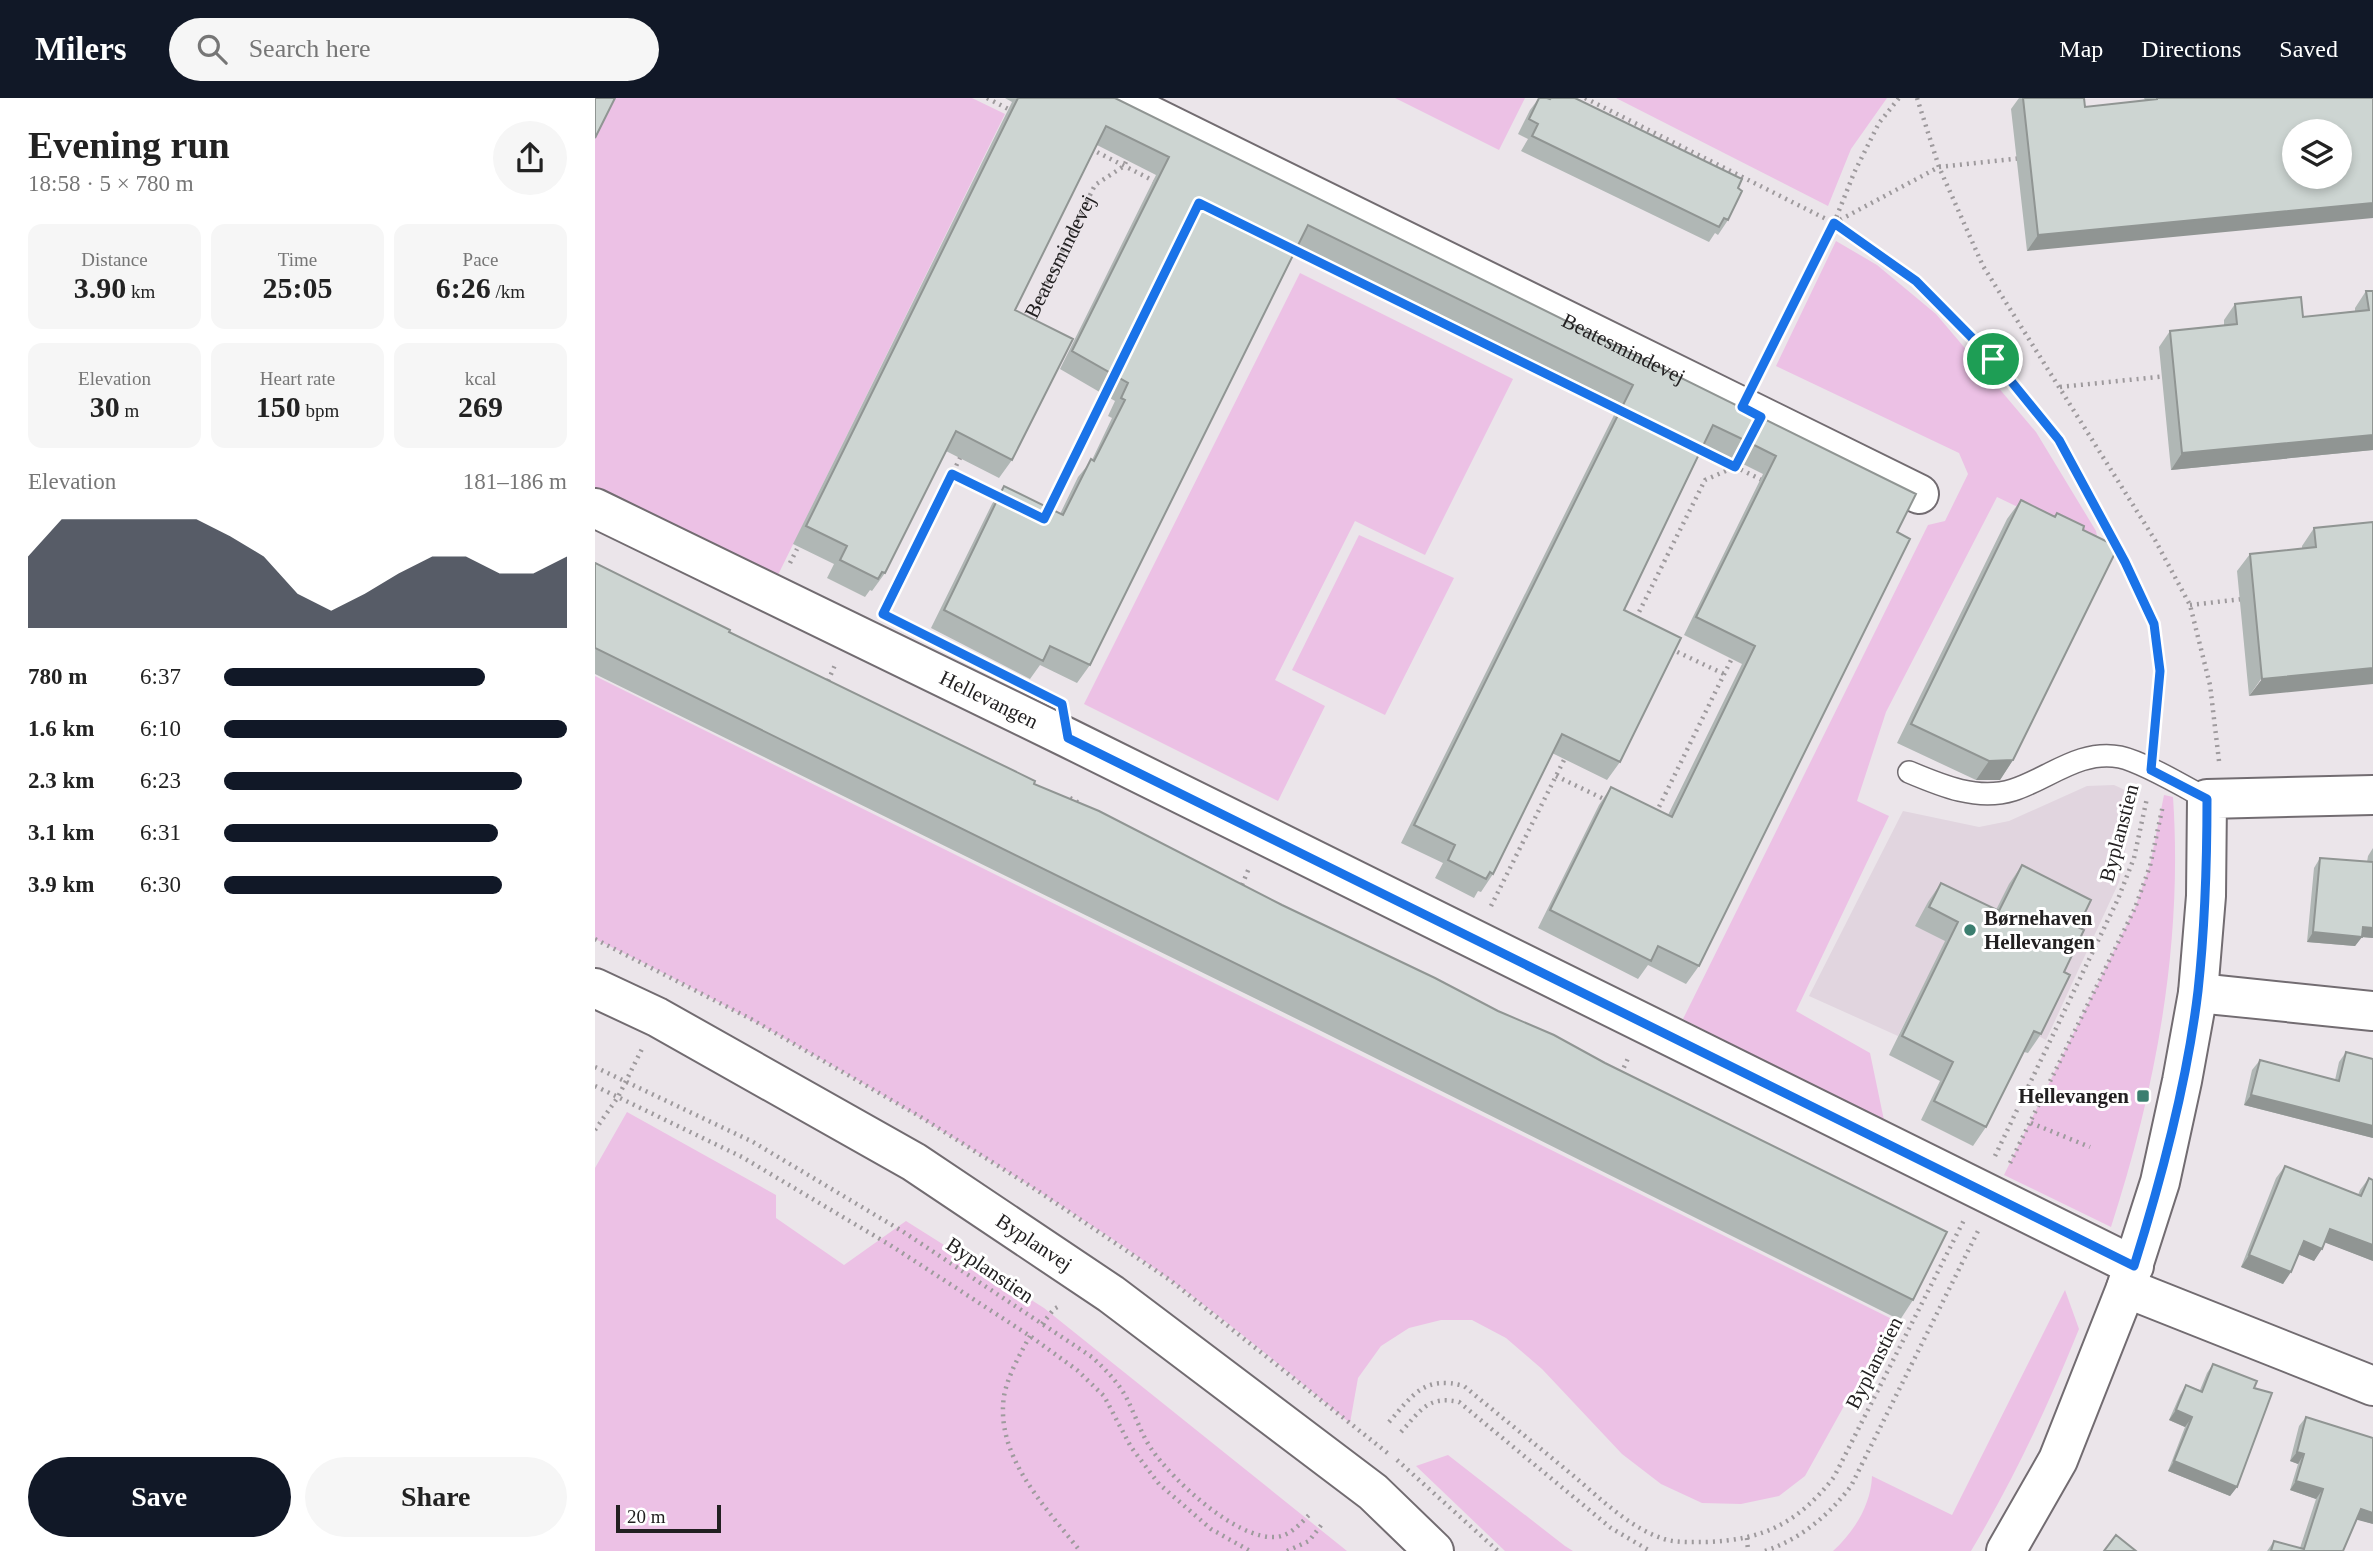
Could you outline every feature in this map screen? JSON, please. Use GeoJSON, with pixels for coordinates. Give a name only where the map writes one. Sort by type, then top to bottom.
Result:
{"type":"FeatureCollection","features":[{"type":"Feature","properties":{"kind":"street","name":"Beatesmindevej"},"geometry":{"type":"LineString","coordinates":[[1115,98],[1919,494]]}},
{"type":"Feature","properties":{"kind":"street","name":"Hellevangen"},"geometry":{"type":"LineString","coordinates":[[595,508],[1979,1190],[2130,1277],[2373,1386]]}},
{"type":"Feature","properties":{"kind":"street"},"geometry":{"type":"LineString","coordinates":[[2006,1551],[2058,1460],[2130,1277],[2160,1182],[2198,993],[2206,896],[2207,799],[2373,795]]}},
{"type":"Feature","properties":{"kind":"street","name":"Byplanvej"},"geometry":{"type":"LineString","coordinates":[[595,988],[657,1017],[914,1162],[1111,1294],[1373,1492],[1434,1551]]}},
{"type":"Feature","properties":{"kind":"street"},"geometry":{"type":"LineString","coordinates":[[2198,993],[2373,1011]]}},
{"type":"Feature","properties":{"kind":"lane"},"geometry":{"type":"LineString","coordinates":[[1909,772],[1947,789],[1981,794],[2012,790],[2059,768],[2092,757],[2120,757],[2207,799]]}},
{"type":"Feature","properties":{"kind":"path"},"geometry":{"type":"LineString","coordinates":[[986,98],[1024,116]]}},
{"type":"Feature","properties":{"kind":"path","name":"Byplanstien"},"geometry":{"type":"LineString","coordinates":[[1388,1422],[1414,1394],[1427,1385],[1447,1381],[1464,1386],[1616,1512],[1646,1531],[1665,1539],[1691,1542],[1747,1538],[1768,1533],[1794,1518],[1817,1499],[1834,1477],[1979,1190],[2118,899],[2134,858],[2147,802],[2160,671],[2154,624],[2125,562],[2059,440],[1993,359],[1916,281],[1834,223],[1585,98]]}},
{"type":"Feature","properties":{"kind":"path"},"geometry":{"type":"LineString","coordinates":[[1735,467],[1751,412],[1854,173],[1878,123],[1899,98]]}},
{"type":"Feature","properties":{"kind":"path"},"geometry":{"type":"LineString","coordinates":[[1917,98],[1939,167],[1983,266],[2155,540],[2190,605],[2210,685],[2219,762],[2207,799]]}},
{"type":"Feature","properties":{"kind":"path"},"geometry":{"type":"LineString","coordinates":[[1124,166],[1148,115]]}},
{"type":"Feature","properties":{"kind":"path"},"geometry":{"type":"LineString","coordinates":[[1086,147],[1164,186]]}},
{"type":"Feature","properties":{"kind":"path"},"geometry":{"type":"LineString","coordinates":[[1834,223],[1939,167],[2034,157]]}},
{"type":"Feature","properties":{"kind":"path","name":"Beatesmindevej"},"geometry":{"type":"LineString","coordinates":[[1038,329],[1026,323],[1095,185],[1124,166]]}},
{"type":"Feature","properties":{"kind":"path"},"geometry":{"type":"LineString","coordinates":[[1286,246],[1623,412]]}},
{"type":"Feature","properties":{"kind":"path"},"geometry":{"type":"LineString","coordinates":[[2060,387],[2169,376]]}},
{"type":"Feature","properties":{"kind":"path"},"geometry":{"type":"LineString","coordinates":[[1044,519],[1112,380]]}},
{"type":"Feature","properties":{"kind":"path"},"geometry":{"type":"LineString","coordinates":[[1685,443],[1766,482]]}},
{"type":"Feature","properties":{"kind":"path"},"geometry":{"type":"LineString","coordinates":[[883,614],[963,451]]}},
{"type":"Feature","properties":{"kind":"path"},"geometry":{"type":"LineString","coordinates":[[1630,629],[1705,480],[1735,467]]}},
{"type":"Feature","properties":{"kind":"path"},"geometry":{"type":"LineString","coordinates":[[952,474],[1008,502]]}},
{"type":"Feature","properties":{"kind":"path"},"geometry":{"type":"LineString","coordinates":[[2190,605],[2255,598]]}},
{"type":"Feature","properties":{"kind":"path"},"geometry":{"type":"LineString","coordinates":[[1665,646],[1724,674]]}},
{"type":"Feature","properties":{"kind":"path"},"geometry":{"type":"LineString","coordinates":[[1651,822],[1736,649]]}},
{"type":"Feature","properties":{"kind":"path"},"geometry":{"type":"LineString","coordinates":[[817,676],[840,687]]}},
{"type":"Feature","properties":{"kind":"path"},"geometry":{"type":"LineString","coordinates":[[1474,939],[1569,751]]}},
{"type":"Feature","properties":{"kind":"path"},"geometry":{"type":"LineString","coordinates":[[1556,776],[1609,802]]}},
{"type":"Feature","properties":{"kind":"path"},"geometry":{"type":"LineString","coordinates":[[1069,798],[1082,804]]}},
{"type":"Feature","properties":{"kind":"path"},"geometry":{"type":"LineString","coordinates":[[1230,879],[1254,891]]}},
{"type":"Feature","properties":{"kind":"path"},"geometry":{"type":"LineString","coordinates":[[595,1130],[618,1097],[657,1017]]}},
{"type":"Feature","properties":{"kind":"path","name":"Byplanstien"},"geometry":{"type":"LineString","coordinates":[[595,1066],[753,1142],[902,1231],[1092,1357],[1112,1376],[1125,1396],[1151,1449],[1197,1497],[1219,1515],[1260,1536],[1278,1537],[1294,1530],[1310,1514]]}},
{"type":"Feature","properties":{"kind":"path"},"geometry":{"type":"LineString","coordinates":[[1621,1073],[1629,1078]]}},
{"type":"Feature","properties":{"kind":"path"},"geometry":{"type":"LineString","coordinates":[[595,1086],[742,1157],[890,1245],[1030,1336],[1098,1389],[1114,1412],[1131,1447],[1159,1484],[1211,1529],[1250,1551]]}},
{"type":"Feature","properties":{"kind":"path"},"geometry":{"type":"LineString","coordinates":[[2031,1123],[2089,1147]]}},
{"type":"Feature","properties":{"kind":"path"},"geometry":{"type":"LineString","coordinates":[[1942,1233],[1954,1239]]}},
{"type":"Feature","properties":{"kind":"path"},"geometry":{"type":"LineString","coordinates":[[1030,1336],[1016,1363],[1005,1395],[1003,1430],[1023,1478],[1080,1551]]}},
{"type":"Feature","properties":{"kind":"path"},"geometry":{"type":"LineString","coordinates":[[1401,1432],[1424,1407],[1434,1401],[1445,1399],[1459,1402],[1611,1528],[1650,1551]]}},
{"type":"Feature","properties":{"kind":"path"},"geometry":{"type":"LineString","coordinates":[[1287,1551],[1309,1541],[1322,1524]]}},
{"type":"Feature","properties":{"kind":"path"},"geometry":{"type":"LineString","coordinates":[[1747,1538],[1748,1551]]}},
{"type":"Feature","properties":{"kind":"shaded area"},"geometry":{"type":"Polygon","coordinates":[[[615,98],[972,98],[1005,114],[775,581],[595,492],[595,139],[615,98]]]}},
{"type":"Feature","properties":{"kind":"shaded area"},"geometry":{"type":"Polygon","coordinates":[[[1395,98],[1525,98],[1499,150],[1395,98]]]}},
{"type":"Feature","properties":{"kind":"shaded area"},"geometry":{"type":"Polygon","coordinates":[[[1616,98],[1887,98],[1851,149],[1828,206],[1616,98]]]}},
{"type":"Feature","properties":{"kind":"shaded area"},"geometry":{"type":"Polygon","coordinates":[[[1836,241],[1877,265],[1936,314],[2036,432],[2096,531],[2099,546],[1997,497],[1886,712],[1857,801],[1889,816],[1796,1011],[1870,1053],[1885,1125],[1683,1019],[1928,525],[1945,521],[1968,474],[1959,453],[1776,366],[1836,241]]]}},
{"type":"Feature","properties":{"kind":"shaded area"},"geometry":{"type":"Polygon","coordinates":[[[1300,273],[1513,379],[1425,555],[1355,521],[1275,680],[1325,706],[1278,801],[1084,704],[1300,273]]]}},
{"type":"Feature","properties":{"kind":"shaded area"},"geometry":{"type":"Polygon","coordinates":[[[1359,535],[1454,578],[1385,715],[1292,670],[1359,535]]]}},
{"type":"Feature","properties":{"kind":"shaded area"},"geometry":{"type":"Polygon","coordinates":[[[595,676],[1900,1323],[1868,1396],[1857,1394],[1849,1397],[1805,1476],[1779,1496],[1741,1504],[1702,1503],[1661,1484],[1622,1454],[1542,1369],[1506,1338],[1472,1320],[1441,1320],[1409,1328],[1381,1346],[1358,1378],[1350,1423],[1195,1298],[1052,1199],[837,1068],[595,939],[595,676]]]}},
{"type":"Feature","properties":{"kind":"shaded area","name":"Børnehaven Hellevangen"},"geometry":{"type":"Polygon","coordinates":[[[2114,785],[2136,795],[2119,882],[2046,1040],[1927,978],[1898,1036],[1809,996],[1903,811],[1979,827],[2009,821],[2087,786],[2114,785]]]}},
{"type":"Feature","properties":{"kind":"shaded area"},"geometry":{"type":"Polygon","coordinates":[[[2164,795],[2173,797],[2175,852],[2170,961],[2153,1069],[2127,1175],[2111,1227],[2004,1175],[2135,908],[2150,865],[2164,795]]]}},
{"type":"Feature","properties":{"kind":"shaded area"},"geometry":{"type":"Polygon","coordinates":[[[627,1112],[776,1195],[776,1218],[844,1265],[906,1221],[1044,1308],[1347,1551],[595,1551],[595,1168],[627,1112]]]}},
{"type":"Feature","properties":{"kind":"shaded area"},"geometry":{"type":"Polygon","coordinates":[[[2065,1290],[2079,1329],[2029,1442],[1971,1551],[1833,1551],[1860,1517],[1871,1487],[1872,1476],[1952,1515],[2065,1290]]]}},
{"type":"Feature","properties":{"kind":"shaded area"},"geometry":{"type":"Polygon","coordinates":[[[1448,1455],[1573,1551],[1505,1551],[1416,1466],[1448,1455]]]}},
{"type":"Feature","properties":{"kind":"building"},"geometry":{"type":"Polygon","coordinates":[[[595,98],[615,98],[595,138],[595,98]]]}},
{"type":"Feature","properties":{"kind":"building"},"geometry":{"type":"Polygon","coordinates":[[[1018,98],[1115,98],[1916,494],[1897,532],[1910,539],[1699,966],[1658,946],[1651,961],[1550,910],[1611,787],[1672,817],[1755,646],[1696,617],[1776,456],[1740,438],[1713,425],[1624,610],[1681,638],[1620,762],[1562,734],[1493,874],[1490,872],[1486,879],[1448,860],[1455,845],[1414,825],[1633,385],[1308,225],[1090,665],[1050,646],[1043,661],[944,610],[1004,486],[1063,515],[1125,400],[1121,398],[1128,383],[1072,351],[1169,157],[1106,126],[1015,310],[1073,339],[1012,460],[956,431],[885,573],[882,572],[878,579],[840,560],[847,546],[806,526],[1018,98]]]}},
{"type":"Feature","properties":{"kind":"building"},"geometry":{"type":"Polygon","coordinates":[[[1539,98],[1575,98],[1742,179],[1738,188],[1742,191],[1728,220],[1724,218],[1719,227],[1532,136],[1538,124],[1529,119],[1539,98]]]}},
{"type":"Feature","properties":{"kind":"building"},"geometry":{"type":"Polygon","coordinates":[[[2023,98],[2084,98],[2085,107],[2157,98],[2373,98],[2373,203],[2038,235],[2023,98]]]}},
{"type":"Feature","properties":{"kind":"building"},"geometry":{"type":"Polygon","coordinates":[[[2366,291],[2373,291],[2373,435],[2182,453],[2170,331],[2237,324],[2235,304],[2301,297],[2303,317],[2369,310],[2366,291]]]}},
{"type":"Feature","properties":{"kind":"building"},"geometry":{"type":"Polygon","coordinates":[[[2021,500],[2055,517],[2057,513],[2084,526],[2083,530],[2118,547],[2013,760],[1989,761],[1911,724],[2021,500]]]}},
{"type":"Feature","properties":{"kind":"building"},"geometry":{"type":"Polygon","coordinates":[[[2373,522],[2373,668],[2262,679],[2250,554],[2316,547],[2314,528],[2373,522]]]}},
{"type":"Feature","properties":{"kind":"building"},"geometry":{"type":"Polygon","coordinates":[[[595,563],[730,630],[729,632],[1035,781],[1034,784],[1099,811],[1282,905],[1498,1011],[1554,1035],[1605,1063],[1947,1232],[1913,1300],[595,648],[595,563]]]}},
{"type":"Feature","properties":{"kind":"building"},"geometry":{"type":"Polygon","coordinates":[[[2320,858],[2373,862],[2373,928],[2363,927],[2362,937],[2313,932],[2320,858]]]}},
{"type":"Feature","properties":{"kind":"building"},"geometry":{"type":"Polygon","coordinates":[[[2022,865],[2091,900],[2078,927],[2084,930],[2064,972],[2070,975],[2041,1034],[2034,1031],[1986,1127],[1934,1101],[1953,1062],[1902,1036],[1958,922],[1929,907],[1941,883],[1999,911],[2022,865]]]}},
{"type":"Feature","properties":{"kind":"building"},"geometry":{"type":"Polygon","coordinates":[[[2346,1052],[2373,1059],[2373,1126],[2251,1095],[2260,1060],[2339,1081],[2346,1052]]]}},
{"type":"Feature","properties":{"kind":"building"},"geometry":{"type":"Polygon","coordinates":[[[2285,1166],[2361,1196],[2369,1178],[2373,1180],[2373,1245],[2330,1229],[2322,1249],[2304,1241],[2291,1272],[2249,1255],[2285,1166]]]}},
{"type":"Feature","properties":{"kind":"building"},"geometry":{"type":"Polygon","coordinates":[[[2213,1364],[2257,1381],[2254,1388],[2272,1393],[2237,1487],[2174,1461],[2192,1417],[2176,1410],[2186,1385],[2202,1392],[2213,1364]]]}},
{"type":"Feature","properties":{"kind":"building"},"geometry":{"type":"Polygon","coordinates":[[[2306,1417],[2373,1438],[2373,1513],[2361,1509],[2343,1551],[2271,1551],[2274,1541],[2304,1549],[2323,1489],[2296,1481],[2304,1454],[2297,1452],[2306,1417]]]}},
{"type":"Feature","properties":{"kind":"building"},"geometry":{"type":"Polygon","coordinates":[[[2116,1535],[2136,1551],[2104,1551],[2116,1535]]]}},
{"type":"Feature","properties":{"kind":"place","name":"Børnehaven Hellevangen"},"geometry":{"type":"Point","coordinates":[1970,930]}},
{"type":"Feature","properties":{"kind":"place","name":"Hellevangen"},"geometry":{"type":"Point","coordinates":[2143,1096]}},
{"type":"Feature","properties":{"kind":"route"},"geometry":{"type":"LineString","coordinates":[[1199,203],[1735,467],[1761,417],[1742,407],[1834,223],[1916,281],[1993,359],[2059,440],[2125,562],[2154,624],[2160,671],[2151,770],[2207,799],[2206,896],[2198,993],[2160,1182],[2134,1266],[1068,738],[1062,704],[883,614],[952,474],[1044,519],[1199,203]]}}]}
